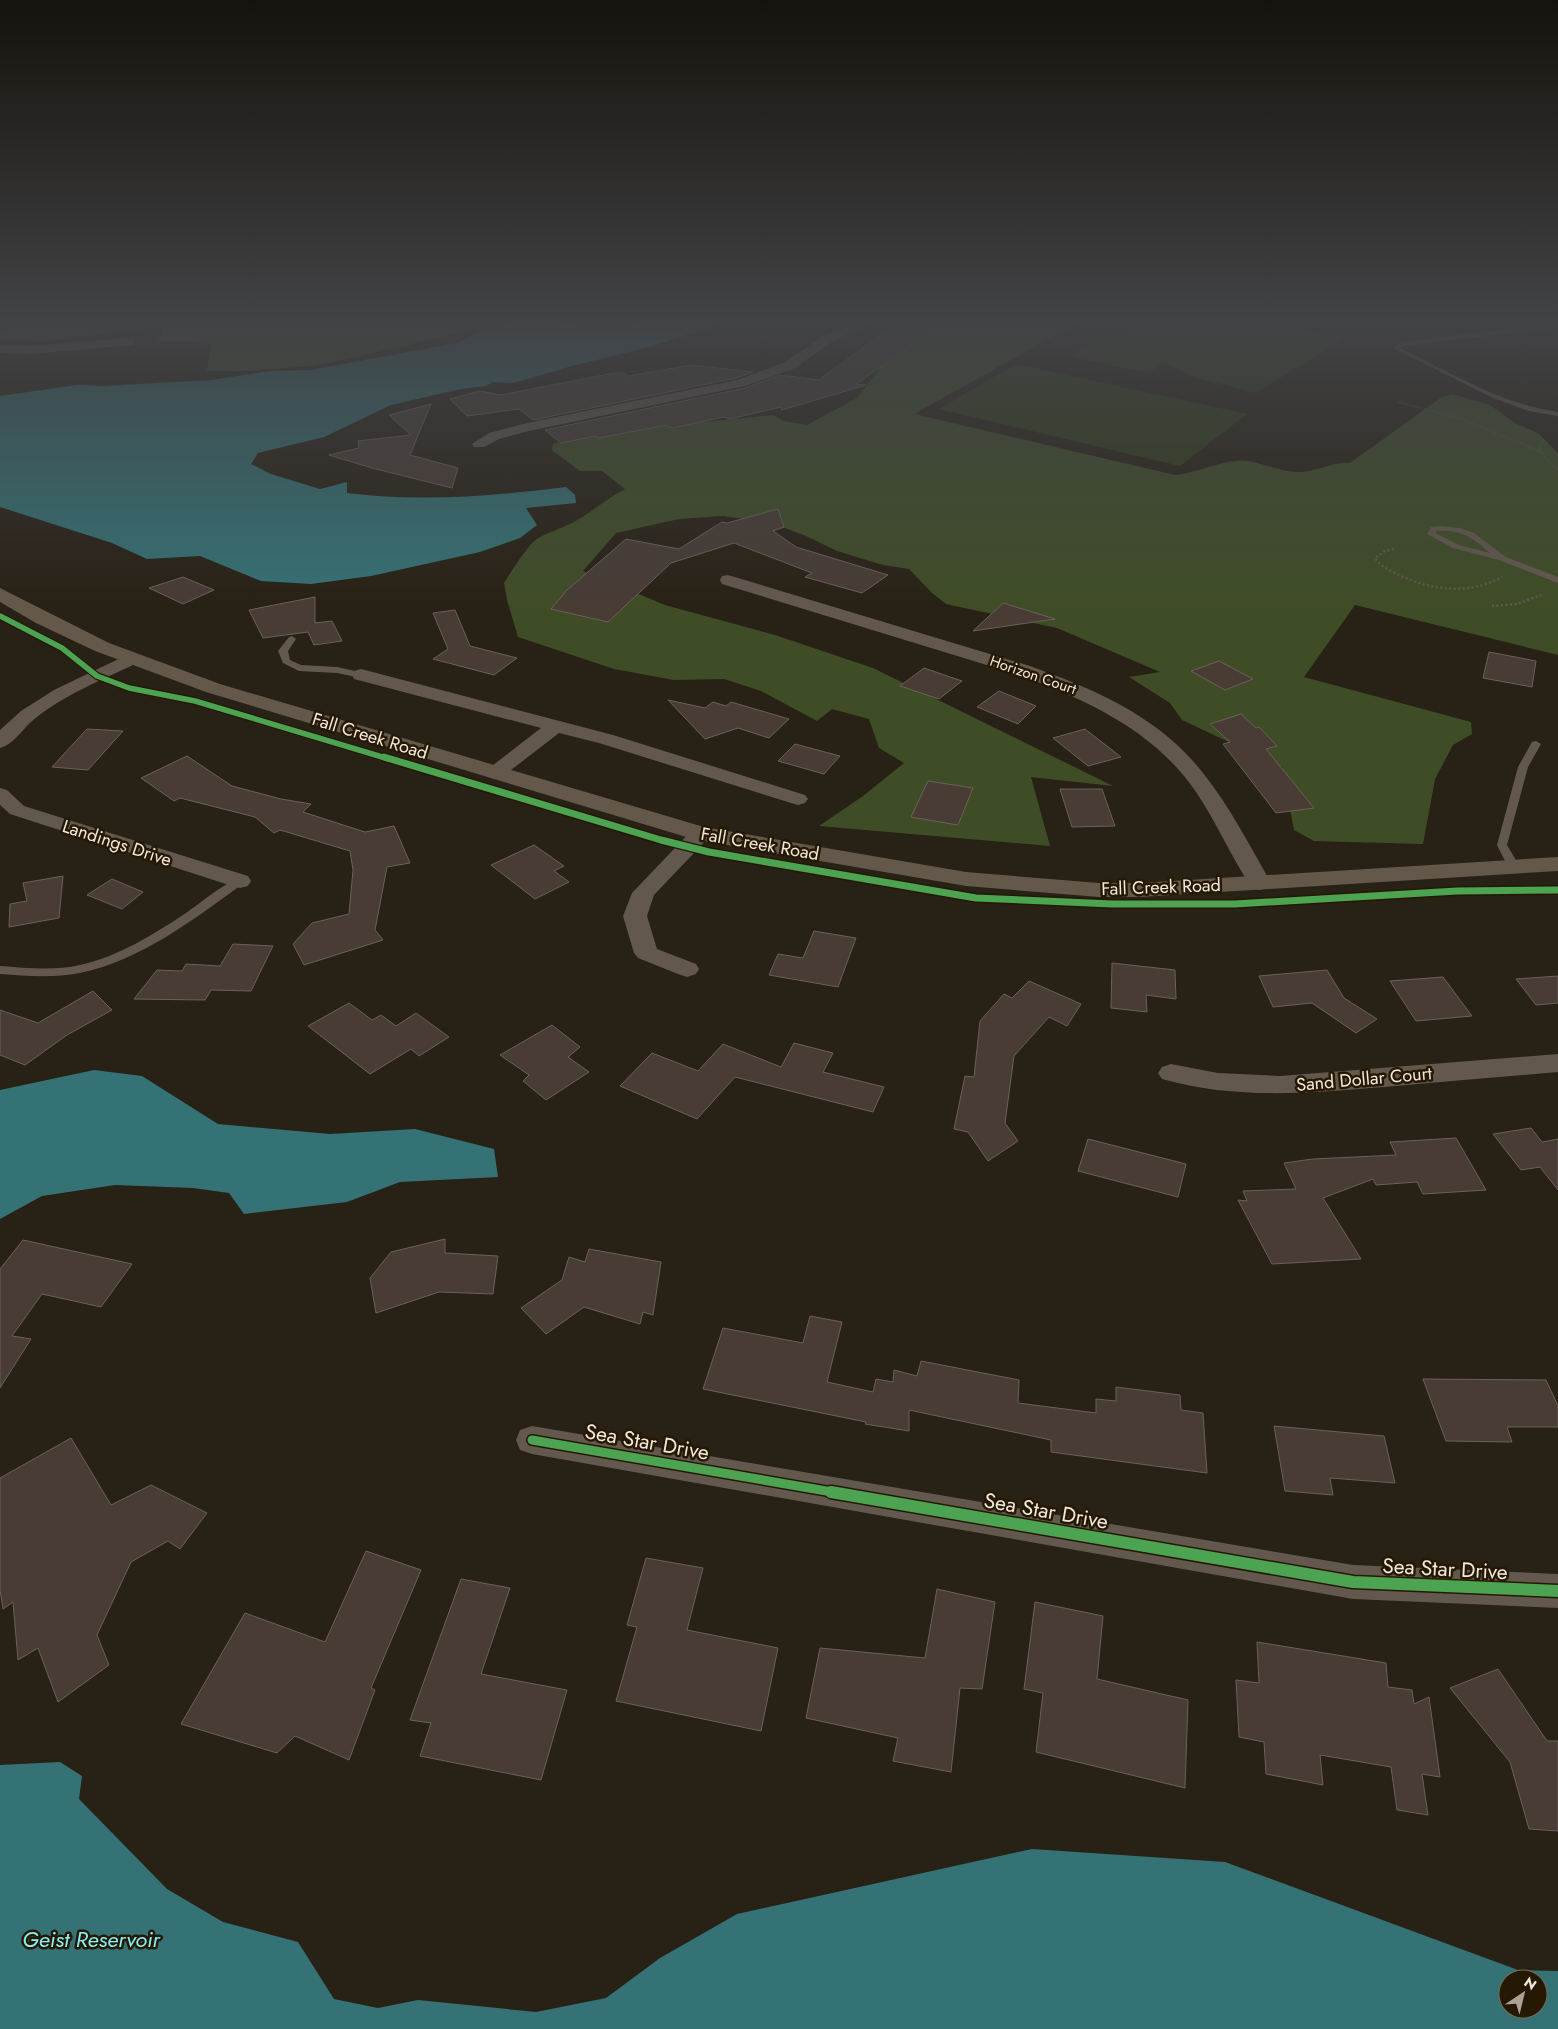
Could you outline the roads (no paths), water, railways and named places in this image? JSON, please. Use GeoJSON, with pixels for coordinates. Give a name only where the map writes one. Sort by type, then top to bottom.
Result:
{"type":"FeatureCollection","features":[{"type":"Feature","properties":{"kind":"main road","name":"Fall Creek Road"},"geometry":{"type":"LineString","coordinates":[[0,594],[59,628],[131,659],[213,688],[701,834],[966,879],[1031,885],[1132,890],[1558,864]]}},
{"type":"Feature","properties":{"kind":"street"},"geometry":{"type":"LineString","coordinates":[[479,444],[494,436],[527,426],[578,416]]}},
{"type":"Feature","properties":{"kind":"street","name":"Horizon Court"},"geometry":{"type":"LineString","coordinates":[[728,580],[1023,670],[1067,686],[1117,711],[1150,732],[1194,775],[1212,801],[1260,883]]}},
{"type":"Feature","properties":{"kind":"street"},"geometry":{"type":"LineString","coordinates":[[0,742],[21,718],[39,706],[131,659]]}},
{"type":"Feature","properties":{"kind":"street"},"geometry":{"type":"LineString","coordinates":[[361,675],[606,739],[798,799]]}},
{"type":"Feature","properties":{"kind":"street"},"geometry":{"type":"LineString","coordinates":[[495,773],[556,726]]}},
{"type":"Feature","properties":{"kind":"street","name":"Landings Drive"},"geometry":{"type":"LineString","coordinates":[[0,794],[17,810],[240,881]]}},
{"type":"Feature","properties":{"kind":"street"},"geometry":{"type":"LineString","coordinates":[[687,969],[646,953],[634,916],[643,894],[701,834]]}},
{"type":"Feature","properties":{"kind":"street","name":"Sand Dollar Court"},"geometry":{"type":"LineString","coordinates":[[1171,1073],[1199,1080],[1254,1087],[1558,1063]]}},
{"type":"Feature","properties":{"kind":"street","name":"Sea Star Drive"},"geometry":{"type":"LineString","coordinates":[[532,1440],[1353,1582],[1558,1592]]}},
{"type":"Feature","properties":{"kind":"lane"},"geometry":{"type":"LineString","coordinates":[[1502,558],[1483,555],[1443,542],[1431,534],[1434,529],[1448,527],[1465,532],[1481,541],[1502,558],[1558,580]]}},
{"type":"Feature","properties":{"kind":"lane"},"geometry":{"type":"LineString","coordinates":[[292,639],[283,651],[286,661],[299,668],[337,670],[361,675]]}},
{"type":"Feature","properties":{"kind":"lane"},"geometry":{"type":"LineString","coordinates":[[1514,867],[1502,846],[1523,767],[1536,744]]}},
{"type":"Feature","properties":{"kind":"lane"},"geometry":{"type":"LineString","coordinates":[[0,970],[61,972],[98,965],[131,950],[199,910],[240,881]]}},
{"type":"Feature","properties":{"kind":"water"},"geometry":{"type":"Polygon","coordinates":[[[0,416],[369,416],[324,437],[258,453],[251,464],[271,474],[320,489],[347,482],[347,493],[401,497],[456,497],[566,487],[575,495],[576,503],[526,508],[537,525],[520,538],[480,552],[371,576],[311,584],[261,581],[200,556],[147,559],[112,543],[0,507],[0,416]]]}},
{"type":"Feature","properties":{"kind":"water"},"geometry":{"type":"Polygon","coordinates":[[[94,1070],[142,1076],[218,1124],[330,1134],[415,1129],[494,1149],[498,1177],[400,1182],[347,1202],[244,1214],[229,1193],[193,1188],[115,1185],[42,1196],[0,1219],[0,1090],[94,1070]]]}},
{"type":"Feature","properties":{"kind":"water","name":"Geist Reservoir"},"geometry":{"type":"Polygon","coordinates":[[[60,1762],[82,1776],[79,1799],[167,1889],[223,1922],[298,1942],[334,1999],[378,2008],[418,2000],[536,2012],[606,1998],[660,1958],[737,1914],[1032,1849],[1225,1862],[1515,1969],[1498,1969],[1498,2019],[1548,2019],[1548,1971],[1558,1971],[1558,2029],[0,2029],[0,1765],[60,1762]]]}}]}
